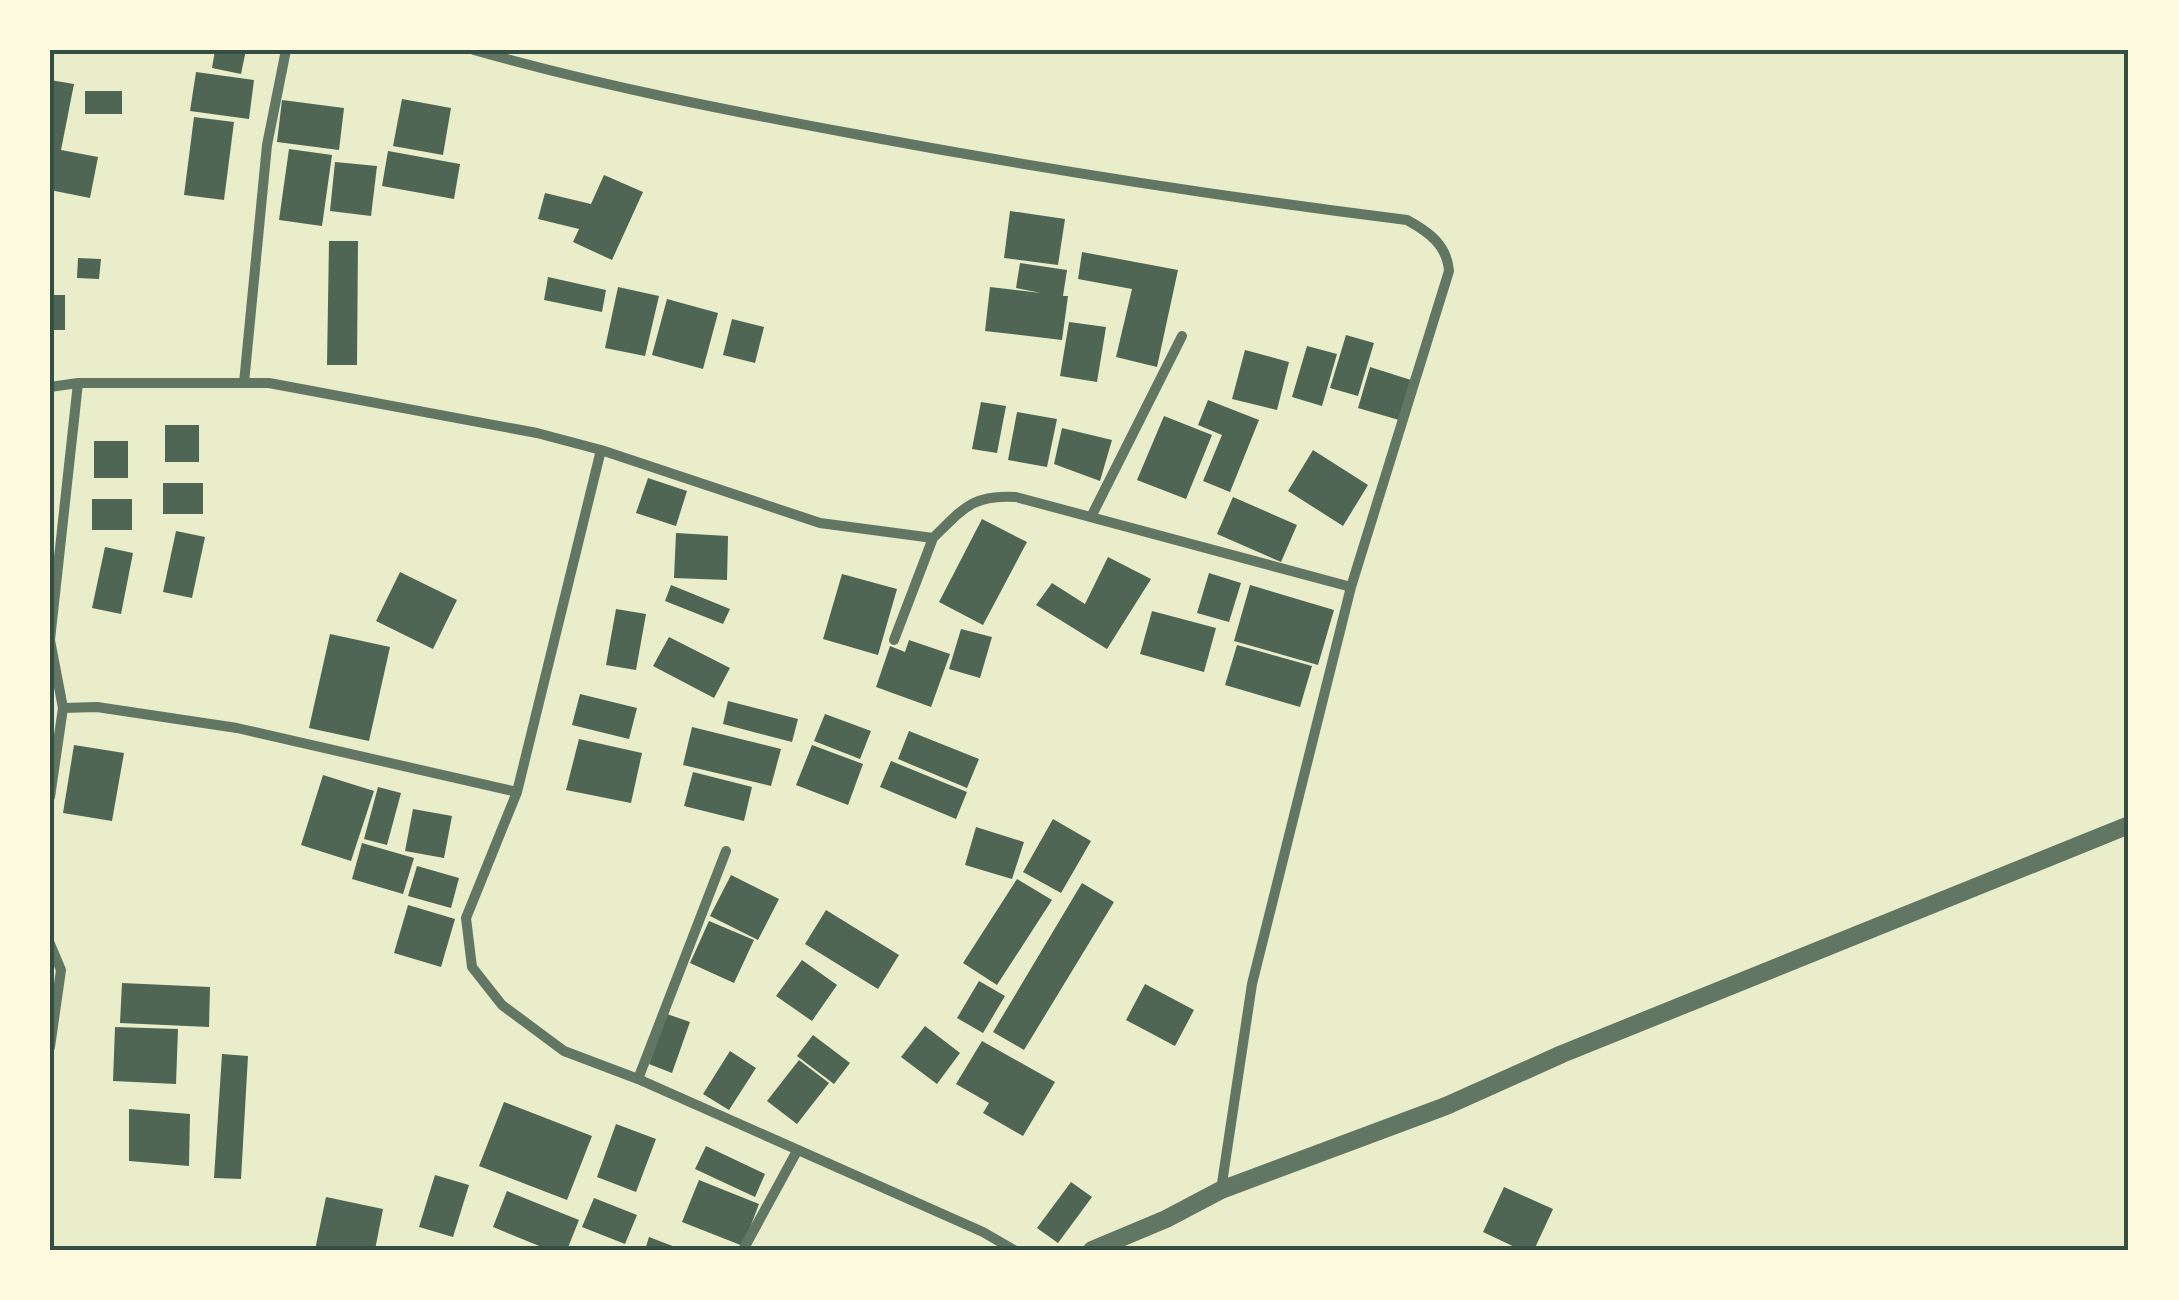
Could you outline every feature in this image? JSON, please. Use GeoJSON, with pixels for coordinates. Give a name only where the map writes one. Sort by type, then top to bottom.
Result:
{"type":"FeatureCollection","features":[{"type":"Feature","properties":{"kind":"street"},"geometry":{"type":"LineString","coordinates":[[244,383],[266,145],[286,50]]}},
{"type":"Feature","properties":{"kind":"street"},"geometry":{"type":"LineString","coordinates":[[474,50],[573,78],[688,103],[1206,195],[1407,220],[1426,230],[1448,254],[1449,271],[1351,587],[1252,984],[1221,1190]]}},
{"type":"Feature","properties":{"kind":"street"},"geometry":{"type":"LineString","coordinates":[[1090,517],[1182,336]]}},
{"type":"Feature","properties":{"kind":"street"},"geometry":{"type":"LineString","coordinates":[[50,797],[63,708],[50,640],[78,383]]}},
{"type":"Feature","properties":{"kind":"street"},"geometry":{"type":"LineString","coordinates":[[50,386],[270,383],[519,429],[601,450],[820,523],[933,538]]}},
{"type":"Feature","properties":{"kind":"street"},"geometry":{"type":"LineString","coordinates":[[601,450],[517,792],[466,918],[472,967],[502,1005],[564,1051],[638,1078],[983,1232],[1014,1250]]}},
{"type":"Feature","properties":{"kind":"street"},"geometry":{"type":"LineString","coordinates":[[894,640],[933,538],[969,502],[990,496],[1016,497],[1351,587]]}},
{"type":"Feature","properties":{"kind":"street"},"geometry":{"type":"LineString","coordinates":[[63,708],[97,706],[237,728],[517,792]]}},
{"type":"Feature","properties":{"kind":"street"},"geometry":{"type":"LineString","coordinates":[[1092,1250],[1166,1219],[1221,1190],[1446,1106],[1562,1054],[2129,825]]}},
{"type":"Feature","properties":{"kind":"street"},"geometry":{"type":"LineString","coordinates":[[638,1078],[726,851]]}},
{"type":"Feature","properties":{"kind":"street"},"geometry":{"type":"LineString","coordinates":[[50,944],[61,970],[50,1047]]}},
{"type":"Feature","properties":{"kind":"street"},"geometry":{"type":"LineString","coordinates":[[742,1250],[797,1151]]}},
{"type":"Feature","properties":{"kind":"building"},"geometry":{"type":"Polygon","coordinates":[[[215,50],[246,50],[241,74],[212,68],[215,50]]]}},
{"type":"Feature","properties":{"kind":"building"},"geometry":{"type":"Polygon","coordinates":[[[196,72],[254,80],[249,119],[190,111],[196,72]]]}},
{"type":"Feature","properties":{"kind":"building"},"geometry":{"type":"Polygon","coordinates":[[[50,80],[74,84],[61,150],[98,157],[90,198],[50,190],[50,80]]]}},
{"type":"Feature","properties":{"kind":"building"},"geometry":{"type":"Polygon","coordinates":[[[85,91],[122,91],[122,114],[85,114],[85,91]]]}},
{"type":"Feature","properties":{"kind":"building"},"geometry":{"type":"Polygon","coordinates":[[[402,99],[451,108],[443,155],[393,146],[402,99]]]}},
{"type":"Feature","properties":{"kind":"building"},"geometry":{"type":"Polygon","coordinates":[[[282,100],[344,108],[339,150],[277,142],[282,100]]]}},
{"type":"Feature","properties":{"kind":"building"},"geometry":{"type":"Polygon","coordinates":[[[194,117],[234,122],[224,200],[184,195],[194,117]]]}},
{"type":"Feature","properties":{"kind":"building"},"geometry":{"type":"Polygon","coordinates":[[[289,149],[332,155],[322,226],[279,220],[289,149]]]}},
{"type":"Feature","properties":{"kind":"building"},"geometry":{"type":"Polygon","coordinates":[[[388,151],[460,164],[454,199],[382,186],[388,151]]]}},
{"type":"Feature","properties":{"kind":"building"},"geometry":{"type":"Polygon","coordinates":[[[335,162],[377,166],[371,216],[330,211],[335,162]]]}},
{"type":"Feature","properties":{"kind":"building"},"geometry":{"type":"Polygon","coordinates":[[[604,175],[643,192],[612,260],[573,242],[579,229],[538,219],[545,193],[591,204],[604,175]]]}},
{"type":"Feature","properties":{"kind":"building"},"geometry":{"type":"Polygon","coordinates":[[[1010,211],[1065,219],[1058,265],[1004,258],[1010,211]]]}},
{"type":"Feature","properties":{"kind":"building"},"geometry":{"type":"Polygon","coordinates":[[[329,241],[358,241],[357,365],[327,365],[329,241]]]}},
{"type":"Feature","properties":{"kind":"building"},"geometry":{"type":"Polygon","coordinates":[[[1082,252],[1178,270],[1157,367],[1116,357],[1132,289],[1078,279],[1082,252]]]}},
{"type":"Feature","properties":{"kind":"building"},"geometry":{"type":"Polygon","coordinates":[[[78,258],[101,259],[99,279],[77,278],[78,258]]]}},
{"type":"Feature","properties":{"kind":"building"},"geometry":{"type":"Polygon","coordinates":[[[1020,263],[1067,270],[1062,340],[985,331],[990,287],[1041,293],[1016,288],[1020,263]]]}},
{"type":"Feature","properties":{"kind":"building"},"geometry":{"type":"Polygon","coordinates":[[[548,277],[606,290],[602,312],[544,300],[548,277]]]}},
{"type":"Feature","properties":{"kind":"building"},"geometry":{"type":"Polygon","coordinates":[[[618,287],[659,296],[645,356],[605,348],[618,287]]]}},
{"type":"Feature","properties":{"kind":"building"},"geometry":{"type":"Polygon","coordinates":[[[50,295],[65,295],[65,330],[50,330],[50,295]]]}},
{"type":"Feature","properties":{"kind":"building"},"geometry":{"type":"Polygon","coordinates":[[[667,299],[718,313],[703,369],[652,355],[667,299]]]}},
{"type":"Feature","properties":{"kind":"building"},"geometry":{"type":"Polygon","coordinates":[[[732,319],[764,327],[755,363],[723,355],[732,319]]]}},
{"type":"Feature","properties":{"kind":"building"},"geometry":{"type":"Polygon","coordinates":[[[1069,322],[1106,327],[1097,382],[1060,376],[1069,322]]]}},
{"type":"Feature","properties":{"kind":"building"},"geometry":{"type":"Polygon","coordinates":[[[1346,335],[1374,343],[1358,396],[1330,388],[1346,335]]]}},
{"type":"Feature","properties":{"kind":"building"},"geometry":{"type":"Polygon","coordinates":[[[1307,346],[1337,354],[1322,406],[1292,397],[1307,346]]]}},
{"type":"Feature","properties":{"kind":"building"},"geometry":{"type":"Polygon","coordinates":[[[1245,350],[1289,362],[1277,410],[1232,399],[1245,350]]]}},
{"type":"Feature","properties":{"kind":"building"},"geometry":{"type":"Polygon","coordinates":[[[1370,367],[1411,380],[1399,420],[1358,408],[1370,367]]]}},
{"type":"Feature","properties":{"kind":"building"},"geometry":{"type":"Polygon","coordinates":[[[1208,400],[1259,420],[1230,492],[1203,481],[1222,435],[1198,425],[1208,400]]]}},
{"type":"Feature","properties":{"kind":"building"},"geometry":{"type":"Polygon","coordinates":[[[981,402],[1006,406],[997,453],[972,449],[981,402]]]}},
{"type":"Feature","properties":{"kind":"building"},"geometry":{"type":"Polygon","coordinates":[[[1017,412],[1057,419],[1047,467],[1008,460],[1017,412]]]}},
{"type":"Feature","properties":{"kind":"building"},"geometry":{"type":"Polygon","coordinates":[[[1164,416],[1212,435],[1186,499],[1137,480],[1164,416]]]}},
{"type":"Feature","properties":{"kind":"building"},"geometry":{"type":"Polygon","coordinates":[[[165,425],[199,425],[199,462],[165,462],[165,425]]]}},
{"type":"Feature","properties":{"kind":"building"},"geometry":{"type":"Polygon","coordinates":[[[1062,428],[1112,440],[1100,481],[1054,464],[1062,428]]]}},
{"type":"Feature","properties":{"kind":"building"},"geometry":{"type":"Polygon","coordinates":[[[94,441],[128,441],[128,478],[94,478],[94,441]]]}},
{"type":"Feature","properties":{"kind":"building"},"geometry":{"type":"Polygon","coordinates":[[[1313,450],[1368,485],[1343,526],[1288,491],[1313,450]]]}},
{"type":"Feature","properties":{"kind":"building"},"geometry":{"type":"Polygon","coordinates":[[[648,478],[687,491],[676,526],[636,513],[648,478]]]}},
{"type":"Feature","properties":{"kind":"building"},"geometry":{"type":"Polygon","coordinates":[[[163,483],[203,483],[203,514],[163,514],[163,483]]]}},
{"type":"Feature","properties":{"kind":"building"},"geometry":{"type":"Polygon","coordinates":[[[1233,497],[1297,525],[1281,562],[1217,534],[1233,497]]]}},
{"type":"Feature","properties":{"kind":"building"},"geometry":{"type":"Polygon","coordinates":[[[92,499],[132,499],[132,530],[92,530],[92,499]]]}},
{"type":"Feature","properties":{"kind":"building"},"geometry":{"type":"Polygon","coordinates":[[[982,519],[1027,542],[983,625],[939,602],[982,519]]]}},
{"type":"Feature","properties":{"kind":"building"},"geometry":{"type":"Polygon","coordinates":[[[176,531],[205,537],[192,598],[163,592],[176,531]]]}},
{"type":"Feature","properties":{"kind":"building"},"geometry":{"type":"Polygon","coordinates":[[[676,533],[728,536],[727,580],[674,578],[676,533]]]}},
{"type":"Feature","properties":{"kind":"building"},"geometry":{"type":"Polygon","coordinates":[[[105,547],[133,553],[121,614],[92,608],[105,547]]]}},
{"type":"Feature","properties":{"kind":"building"},"geometry":{"type":"Polygon","coordinates":[[[1108,557],[1151,579],[1107,649],[1036,605],[1052,583],[1085,604],[1108,557]]]}},
{"type":"Feature","properties":{"kind":"building"},"geometry":{"type":"Polygon","coordinates":[[[400,572],[457,600],[433,649],[376,621],[400,572]]]}},
{"type":"Feature","properties":{"kind":"building"},"geometry":{"type":"Polygon","coordinates":[[[1209,573],[1241,583],[1229,622],[1197,613],[1209,573]]]}},
{"type":"Feature","properties":{"kind":"building"},"geometry":{"type":"Polygon","coordinates":[[[842,574],[897,589],[878,655],[823,639],[842,574]]]}},
{"type":"Feature","properties":{"kind":"building"},"geometry":{"type":"Polygon","coordinates":[[[671,585],[730,609],[723,624],[665,601],[671,585]]]}},
{"type":"Feature","properties":{"kind":"building"},"geometry":{"type":"Polygon","coordinates":[[[1250,585],[1334,610],[1318,665],[1234,641],[1250,585]]]}},
{"type":"Feature","properties":{"kind":"building"},"geometry":{"type":"Polygon","coordinates":[[[616,609],[646,614],[636,670],[606,665],[616,609]]]}},
{"type":"Feature","properties":{"kind":"building"},"geometry":{"type":"Polygon","coordinates":[[[1152,611],[1216,628],[1204,672],[1140,654],[1152,611]]]}},
{"type":"Feature","properties":{"kind":"building"},"geometry":{"type":"Polygon","coordinates":[[[961,629],[992,637],[980,678],[949,669],[961,629]]]}},
{"type":"Feature","properties":{"kind":"building"},"geometry":{"type":"Polygon","coordinates":[[[330,634],[390,647],[369,741],[309,728],[330,634]]]}},
{"type":"Feature","properties":{"kind":"building"},"geometry":{"type":"Polygon","coordinates":[[[669,637],[730,668],[714,698],[653,666],[669,637]]]}},
{"type":"Feature","properties":{"kind":"building"},"geometry":{"type":"Polygon","coordinates":[[[909,640],[950,654],[931,707],[876,687],[890,646],[905,652],[909,640]]]}},
{"type":"Feature","properties":{"kind":"building"},"geometry":{"type":"Polygon","coordinates":[[[1237,645],[1312,666],[1300,707],[1225,685],[1237,645]]]}},
{"type":"Feature","properties":{"kind":"building"},"geometry":{"type":"Polygon","coordinates":[[[580,694],[637,708],[629,739],[572,725],[580,694]]]}},
{"type":"Feature","properties":{"kind":"building"},"geometry":{"type":"Polygon","coordinates":[[[728,701],[798,719],[792,742],[723,724],[728,701]]]}},
{"type":"Feature","properties":{"kind":"building"},"geometry":{"type":"Polygon","coordinates":[[[825,714],[871,731],[860,759],[814,741],[825,714]]]}},
{"type":"Feature","properties":{"kind":"building"},"geometry":{"type":"Polygon","coordinates":[[[692,727],[781,749],[771,786],[683,765],[692,727]]]}},
{"type":"Feature","properties":{"kind":"building"},"geometry":{"type":"Polygon","coordinates":[[[909,731],[979,759],[967,788],[898,759],[909,731]]]}},
{"type":"Feature","properties":{"kind":"building"},"geometry":{"type":"Polygon","coordinates":[[[579,739],[642,753],[631,803],[566,790],[579,739]]]}},
{"type":"Feature","properties":{"kind":"building"},"geometry":{"type":"Polygon","coordinates":[[[74,745],[124,753],[112,821],[63,813],[74,745]]]}},
{"type":"Feature","properties":{"kind":"building"},"geometry":{"type":"Polygon","coordinates":[[[812,745],[863,764],[848,805],[796,785],[812,745]]]}},
{"type":"Feature","properties":{"kind":"building"},"geometry":{"type":"Polygon","coordinates":[[[891,761],[967,792],[956,819],[880,787],[891,761]]]}},
{"type":"Feature","properties":{"kind":"building"},"geometry":{"type":"Polygon","coordinates":[[[693,772],[752,787],[744,821],[684,806],[693,772]]]}},
{"type":"Feature","properties":{"kind":"building"},"geometry":{"type":"Polygon","coordinates":[[[323,775],[374,791],[351,861],[301,845],[323,775]]]}},
{"type":"Feature","properties":{"kind":"building"},"geometry":{"type":"Polygon","coordinates":[[[378,787],[401,793],[387,845],[364,839],[378,787]]]}},
{"type":"Feature","properties":{"kind":"building"},"geometry":{"type":"Polygon","coordinates":[[[413,809],[452,816],[444,858],[405,851],[413,809]]]}},
{"type":"Feature","properties":{"kind":"building"},"geometry":{"type":"Polygon","coordinates":[[[1053,819],[1091,841],[1061,893],[1023,872],[1053,819]]]}},
{"type":"Feature","properties":{"kind":"building"},"geometry":{"type":"Polygon","coordinates":[[[976,827],[1024,842],[1012,879],[965,865],[976,827]]]}},
{"type":"Feature","properties":{"kind":"building"},"geometry":{"type":"Polygon","coordinates":[[[362,843],[414,858],[403,894],[352,879],[362,843]]]}},
{"type":"Feature","properties":{"kind":"building"},"geometry":{"type":"Polygon","coordinates":[[[417,866],[459,878],[451,908],[408,896],[417,866]]]}},
{"type":"Feature","properties":{"kind":"building"},"geometry":{"type":"Polygon","coordinates":[[[731,875],[779,899],[758,940],[710,916],[731,875]]]}},
{"type":"Feature","properties":{"kind":"building"},"geometry":{"type":"Polygon","coordinates":[[[1017,879],[1052,900],[997,985],[963,963],[1017,879]]]}},
{"type":"Feature","properties":{"kind":"building"},"geometry":{"type":"Polygon","coordinates":[[[1082,883],[1114,902],[1024,1050],[993,1032],[1082,883]]]}},
{"type":"Feature","properties":{"kind":"building"},"geometry":{"type":"Polygon","coordinates":[[[408,905],[455,919],[441,967],[394,953],[408,905]]]}},
{"type":"Feature","properties":{"kind":"building"},"geometry":{"type":"Polygon","coordinates":[[[826,910],[899,955],[878,989],[805,944],[826,910]]]}},
{"type":"Feature","properties":{"kind":"building"},"geometry":{"type":"Polygon","coordinates":[[[709,921],[754,940],[734,983],[690,963],[709,921]]]}},
{"type":"Feature","properties":{"kind":"building"},"geometry":{"type":"Polygon","coordinates":[[[802,960],[837,985],[812,1021],[776,996],[802,960]]]}},
{"type":"Feature","properties":{"kind":"building"},"geometry":{"type":"Polygon","coordinates":[[[979,981],[1005,996],[983,1033],[957,1018],[979,981]]]}},
{"type":"Feature","properties":{"kind":"building"},"geometry":{"type":"Polygon","coordinates":[[[122,983],[210,987],[209,1027],[120,1023],[122,983]]]}},
{"type":"Feature","properties":{"kind":"building"},"geometry":{"type":"Polygon","coordinates":[[[1145,984],[1194,1010],[1175,1046],[1126,1020],[1145,984]]]}},
{"type":"Feature","properties":{"kind":"building"},"geometry":{"type":"Polygon","coordinates":[[[667,1014],[690,1022],[672,1073],[649,1064],[667,1014]]]}},
{"type":"Feature","properties":{"kind":"building"},"geometry":{"type":"Polygon","coordinates":[[[925,1026],[960,1053],[937,1084],[901,1057],[925,1026]]]}},
{"type":"Feature","properties":{"kind":"building"},"geometry":{"type":"Polygon","coordinates":[[[115,1027],[178,1029],[176,1084],[113,1081],[115,1027]]]}},
{"type":"Feature","properties":{"kind":"building"},"geometry":{"type":"Polygon","coordinates":[[[813,1035],[850,1063],[834,1084],[797,1056],[813,1035]]]}},
{"type":"Feature","properties":{"kind":"building"},"geometry":{"type":"Polygon","coordinates":[[[982,1041],[1055,1082],[1023,1136],[983,1113],[989,1103],[956,1084],[982,1041]]]}},
{"type":"Feature","properties":{"kind":"building"},"geometry":{"type":"Polygon","coordinates":[[[730,1051],[756,1068],[729,1110],[703,1094],[730,1051]]]}},
{"type":"Feature","properties":{"kind":"building"},"geometry":{"type":"Polygon","coordinates":[[[222,1054],[248,1056],[241,1179],[214,1178],[222,1054]]]}},
{"type":"Feature","properties":{"kind":"building"},"geometry":{"type":"Polygon","coordinates":[[[799,1060],[829,1083],[797,1124],[767,1101],[799,1060]]]}},
{"type":"Feature","properties":{"kind":"building"},"geometry":{"type":"Polygon","coordinates":[[[504,1102],[592,1136],[567,1200],[479,1166],[504,1102]]]}},
{"type":"Feature","properties":{"kind":"building"},"geometry":{"type":"Polygon","coordinates":[[[129,1109],[190,1114],[189,1166],[129,1161],[129,1109]]]}},
{"type":"Feature","properties":{"kind":"building"},"geometry":{"type":"Polygon","coordinates":[[[616,1124],[656,1139],[636,1192],[597,1177],[616,1124]]]}},
{"type":"Feature","properties":{"kind":"building"},"geometry":{"type":"Polygon","coordinates":[[[706,1146],[765,1174],[755,1197],[695,1169],[706,1146]]]}},
{"type":"Feature","properties":{"kind":"building"},"geometry":{"type":"Polygon","coordinates":[[[435,1175],[469,1185],[453,1237],[419,1227],[435,1175]]]}},
{"type":"Feature","properties":{"kind":"building"},"geometry":{"type":"Polygon","coordinates":[[[699,1180],[759,1204],[743,1246],[682,1222],[699,1180]]]}},
{"type":"Feature","properties":{"kind":"building"},"geometry":{"type":"Polygon","coordinates":[[[1071,1182],[1092,1197],[1058,1243],[1037,1228],[1071,1182]]]}},
{"type":"Feature","properties":{"kind":"building"},"geometry":{"type":"Polygon","coordinates":[[[1504,1187],[1553,1209],[1534,1250],[1521,1250],[1483,1232],[1504,1187]]]}},
{"type":"Feature","properties":{"kind":"building"},"geometry":{"type":"Polygon","coordinates":[[[507,1191],[579,1220],[567,1250],[549,1250],[493,1227],[507,1191]]]}},
{"type":"Feature","properties":{"kind":"building"},"geometry":{"type":"Polygon","coordinates":[[[326,1197],[383,1209],[375,1250],[315,1250],[326,1197]]]}},
{"type":"Feature","properties":{"kind":"building"},"geometry":{"type":"Polygon","coordinates":[[[594,1198],[637,1215],[625,1244],[582,1227],[594,1198]]]}},
{"type":"Feature","properties":{"kind":"building"},"geometry":{"type":"Polygon","coordinates":[[[649,1237],[683,1250],[645,1250],[649,1237]]]}}]}
